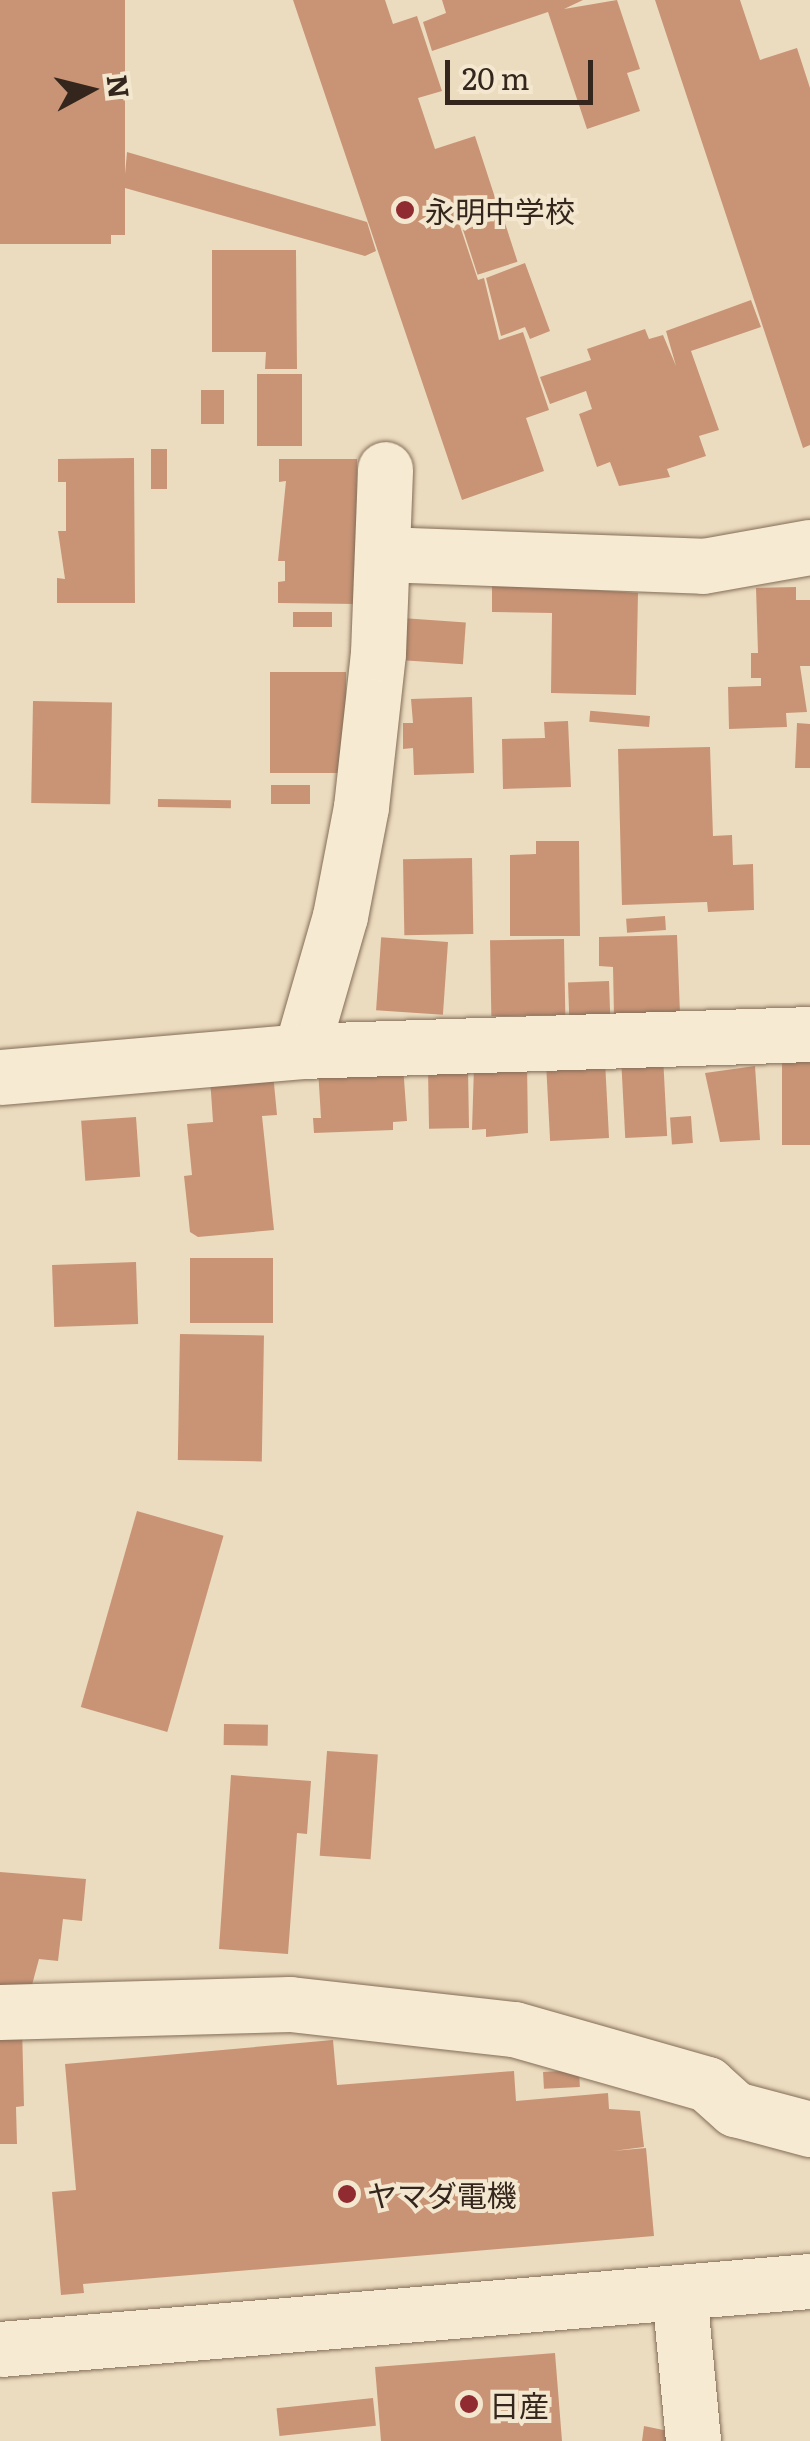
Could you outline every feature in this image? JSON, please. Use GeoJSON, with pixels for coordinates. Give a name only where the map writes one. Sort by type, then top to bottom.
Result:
{"type":"FeatureCollection","features":[{"type":"Feature","properties":{"kind":"street"},"geometry":{"type":"LineString","coordinates":[[301,1052],[340,916],[362,807],[382,554],[384,469]]}},
{"type":"Feature","properties":{"kind":"street"},"geometry":{"type":"LineString","coordinates":[[382,554],[703,566],[810,546]]}},
{"type":"Feature","properties":{"kind":"street"},"geometry":{"type":"LineString","coordinates":[[0,1077],[301,1052],[810,1034]]}},
{"type":"Feature","properties":{"kind":"street"},"geometry":{"type":"LineString","coordinates":[[0,2012],[290,2004],[514,2029],[706,2084],[734,2110],[810,2129]]}},
{"type":"Feature","properties":{"kind":"street"},"geometry":{"type":"LineString","coordinates":[[0,2350],[810,2281]]}},
{"type":"Feature","properties":{"kind":"street"},"geometry":{"type":"LineString","coordinates":[[679,2292],[693,2441]]}},
{"type":"Feature","properties":{"kind":"building"},"geometry":{"type":"Polygon","coordinates":[[[0,0],[125,0],[125,174],[127,152],[367,222],[376,251],[365,256],[125,188],[125,235],[111,235],[111,244],[0,244],[0,0]]]}},
{"type":"Feature","properties":{"kind":"building"},"geometry":{"type":"Polygon","coordinates":[[[293,0],[385,0],[393,24],[417,16],[442,91],[418,98],[435,149],[475,136],[500,213],[460,226],[478,280],[484,278],[499,340],[523,332],[549,410],[526,418],[544,471],[462,500],[293,0]]]}},
{"type":"Feature","properties":{"kind":"building"},"geometry":{"type":"Polygon","coordinates":[[[442,0],[583,0],[564,9],[617,0],[640,69],[627,73],[640,111],[587,129],[548,12],[432,51],[423,22],[446,13],[442,0]]]}},
{"type":"Feature","properties":{"kind":"building"},"geometry":{"type":"Polygon","coordinates":[[[655,0],[740,0],[760,60],[797,48],[810,88],[810,445],[803,448],[655,0]]]}},
{"type":"Feature","properties":{"kind":"building"},"geometry":{"type":"Polygon","coordinates":[[[503,217],[518,262],[478,275],[463,230],[503,217]]]}},
{"type":"Feature","properties":{"kind":"building"},"geometry":{"type":"Polygon","coordinates":[[[212,250],[296,250],[297,369],[265,369],[266,352],[212,352],[212,250]]]}},
{"type":"Feature","properties":{"kind":"building"},"geometry":{"type":"Polygon","coordinates":[[[525,263],[550,331],[530,339],[525,327],[501,336],[486,278],[525,263]]]}},
{"type":"Feature","properties":{"kind":"building"},"geometry":{"type":"Polygon","coordinates":[[[751,300],[761,327],[691,351],[719,430],[699,436],[706,456],[667,469],[670,477],[619,486],[610,462],[597,467],[579,414],[592,409],[586,391],[550,404],[540,377],[591,360],[587,349],[645,329],[649,339],[663,335],[676,366],[666,331],[751,300]]]}},
{"type":"Feature","properties":{"kind":"building"},"geometry":{"type":"Polygon","coordinates":[[[257,374],[302,374],[302,446],[257,446],[257,374]]]}},
{"type":"Feature","properties":{"kind":"building"},"geometry":{"type":"Polygon","coordinates":[[[201,390],[224,390],[224,424],[201,424],[201,390]]]}},
{"type":"Feature","properties":{"kind":"building"},"geometry":{"type":"Polygon","coordinates":[[[151,449],[167,449],[167,489],[151,489],[151,449]]]}},
{"type":"Feature","properties":{"kind":"building"},"geometry":{"type":"Polygon","coordinates":[[[134,458],[135,603],[57,603],[57,578],[65,579],[58,531],[66,531],[66,482],[58,482],[58,459],[134,458]]]}},
{"type":"Feature","properties":{"kind":"building"},"geometry":{"type":"Polygon","coordinates":[[[279,459],[357,459],[356,604],[278,603],[278,582],[285,581],[285,561],[278,561],[286,481],[279,482],[279,459]]]}},
{"type":"Feature","properties":{"kind":"building"},"geometry":{"type":"Polygon","coordinates":[[[492,583],[638,593],[636,695],[551,693],[552,613],[492,612],[492,583]]]}},
{"type":"Feature","properties":{"kind":"building"},"geometry":{"type":"Polygon","coordinates":[[[796,587],[796,600],[810,600],[810,666],[800,666],[807,712],[786,713],[787,727],[729,729],[728,687],[761,686],[761,678],[751,678],[751,653],[758,653],[756,588],[796,587]]]}},
{"type":"Feature","properties":{"kind":"building"},"geometry":{"type":"Polygon","coordinates":[[[293,612],[332,612],[332,627],[293,627],[293,612]]]}},
{"type":"Feature","properties":{"kind":"building"},"geometry":{"type":"Polygon","coordinates":[[[402,618],[466,622],[463,664],[399,660],[402,618]]]}},
{"type":"Feature","properties":{"kind":"building"},"geometry":{"type":"Polygon","coordinates":[[[270,672],[346,672],[346,773],[270,773],[270,672]]]}},
{"type":"Feature","properties":{"kind":"building"},"geometry":{"type":"Polygon","coordinates":[[[472,697],[474,773],[414,775],[413,748],[403,749],[403,723],[413,723],[411,699],[472,697]]]}},
{"type":"Feature","properties":{"kind":"building"},"geometry":{"type":"Polygon","coordinates":[[[33,701],[112,702],[110,804],[31,803],[33,701]]]}},
{"type":"Feature","properties":{"kind":"building"},"geometry":{"type":"Polygon","coordinates":[[[590,711],[650,716],[649,727],[589,722],[590,711]]]}},
{"type":"Feature","properties":{"kind":"building"},"geometry":{"type":"Polygon","coordinates":[[[568,721],[571,787],[503,789],[502,739],[545,738],[544,722],[568,721]]]}},
{"type":"Feature","properties":{"kind":"building"},"geometry":{"type":"Polygon","coordinates":[[[797,723],[810,724],[810,768],[795,768],[797,723]]]}},
{"type":"Feature","properties":{"kind":"building"},"geometry":{"type":"Polygon","coordinates":[[[710,747],[713,836],[732,835],[733,865],[753,864],[754,910],[708,912],[707,902],[622,905],[618,749],[710,747]]]}},
{"type":"Feature","properties":{"kind":"building"},"geometry":{"type":"Polygon","coordinates":[[[271,785],[310,785],[310,804],[271,804],[271,785]]]}},
{"type":"Feature","properties":{"kind":"building"},"geometry":{"type":"Polygon","coordinates":[[[158,799],[231,800],[231,808],[158,807],[158,799]]]}},
{"type":"Feature","properties":{"kind":"building"},"geometry":{"type":"Polygon","coordinates":[[[536,841],[579,841],[580,936],[510,936],[510,855],[536,854],[536,841]]]}},
{"type":"Feature","properties":{"kind":"building"},"geometry":{"type":"Polygon","coordinates":[[[472,858],[473,934],[404,935],[403,859],[472,858]]]}},
{"type":"Feature","properties":{"kind":"building"},"geometry":{"type":"Polygon","coordinates":[[[665,916],[666,930],[627,933],[626,919],[665,916]]]}},
{"type":"Feature","properties":{"kind":"building"},"geometry":{"type":"Polygon","coordinates":[[[677,935],[680,1014],[614,1016],[613,967],[599,966],[599,937],[677,935]]]}},
{"type":"Feature","properties":{"kind":"building"},"geometry":{"type":"Polygon","coordinates":[[[381,937],[448,942],[443,1015],[376,1010],[381,937]]]}},
{"type":"Feature","properties":{"kind":"building"},"geometry":{"type":"Polygon","coordinates":[[[564,939],[565,1015],[491,1016],[490,940],[564,939]]]}},
{"type":"Feature","properties":{"kind":"building"},"geometry":{"type":"Polygon","coordinates":[[[609,981],[610,1019],[569,1020],[568,982],[609,981]]]}},
{"type":"Feature","properties":{"kind":"building"},"geometry":{"type":"Polygon","coordinates":[[[663,1056],[667,1136],[625,1138],[621,1058],[663,1056]]]}},
{"type":"Feature","properties":{"kind":"building"},"geometry":{"type":"Polygon","coordinates":[[[782,1057],[810,1057],[810,1145],[782,1145],[782,1057]]]}},
{"type":"Feature","properties":{"kind":"building"},"geometry":{"type":"Polygon","coordinates":[[[605,1061],[609,1138],[550,1141],[546,1064],[605,1061]]]}},
{"type":"Feature","properties":{"kind":"building"},"geometry":{"type":"Polygon","coordinates":[[[527,1062],[528,1133],[486,1137],[486,1129],[472,1130],[474,1066],[527,1062]]]}},
{"type":"Feature","properties":{"kind":"building"},"geometry":{"type":"Polygon","coordinates":[[[403,1065],[407,1121],[393,1122],[393,1130],[314,1133],[313,1118],[321,1118],[318,1069],[403,1065]]]}},
{"type":"Feature","properties":{"kind":"building"},"geometry":{"type":"Polygon","coordinates":[[[755,1066],[760,1140],[720,1142],[705,1073],[755,1066]]]}},
{"type":"Feature","properties":{"kind":"building"},"geometry":{"type":"Polygon","coordinates":[[[468,1069],[469,1128],[429,1129],[428,1070],[468,1069]]]}},
{"type":"Feature","properties":{"kind":"building"},"geometry":{"type":"Polygon","coordinates":[[[273,1073],[277,1115],[262,1116],[274,1230],[198,1237],[190,1232],[184,1176],[192,1175],[187,1124],[213,1122],[210,1078],[273,1073]]]}},
{"type":"Feature","properties":{"kind":"building"},"geometry":{"type":"Polygon","coordinates":[[[691,1116],[693,1143],[672,1144],[670,1117],[691,1116]]]}},
{"type":"Feature","properties":{"kind":"building"},"geometry":{"type":"Polygon","coordinates":[[[136,1117],[140,1177],[85,1181],[81,1121],[136,1117]]]}},
{"type":"Feature","properties":{"kind":"building"},"geometry":{"type":"Polygon","coordinates":[[[190,1258],[273,1258],[273,1323],[190,1323],[190,1258]]]}},
{"type":"Feature","properties":{"kind":"building"},"geometry":{"type":"Polygon","coordinates":[[[136,1262],[138,1324],[54,1327],[52,1265],[136,1262]]]}},
{"type":"Feature","properties":{"kind":"building"},"geometry":{"type":"Polygon","coordinates":[[[180,1334],[264,1335],[262,1461],[178,1460],[180,1334]]]}},
{"type":"Feature","properties":{"kind":"building"},"geometry":{"type":"Polygon","coordinates":[[[137,1511],[224,1536],[167,1732],[81,1707],[137,1511]]]}},
{"type":"Feature","properties":{"kind":"building"},"geometry":{"type":"Polygon","coordinates":[[[224,1724],[268,1725],[268,1746],[224,1745],[224,1724]]]}},
{"type":"Feature","properties":{"kind":"building"},"geometry":{"type":"Polygon","coordinates":[[[327,1751],[378,1755],[371,1859],[320,1856],[327,1751]]]}},
{"type":"Feature","properties":{"kind":"building"},"geometry":{"type":"Polygon","coordinates":[[[231,1775],[311,1781],[307,1834],[297,1833],[288,1954],[219,1949],[231,1775]]]}},
{"type":"Feature","properties":{"kind":"building"},"geometry":{"type":"Polygon","coordinates":[[[0,1872],[86,1879],[82,1921],[63,1919],[58,1961],[39,1959],[29,1996],[0,1994],[0,1872]]]}},
{"type":"Feature","properties":{"kind":"building"},"geometry":{"type":"Polygon","coordinates":[[[22,2026],[24,2106],[16,2107],[17,2144],[0,2144],[0,2027],[22,2026]]]}},
{"type":"Feature","properties":{"kind":"building","name":"ヤマダ電機"},"geometry":{"type":"Polygon","coordinates":[[[333,2040],[337,2085],[514,2071],[516,2101],[608,2093],[609,2109],[640,2111],[644,2147],[613,2151],[646,2148],[654,2236],[83,2284],[84,2293],[61,2295],[52,2192],[76,2190],[65,2064],[333,2040]]]}},
{"type":"Feature","properties":{"kind":"building"},"geometry":{"type":"Polygon","coordinates":[[[579,2070],[580,2087],[544,2089],[543,2072],[579,2070]]]}},
{"type":"Feature","properties":{"kind":"building","name":"日産"},"geometry":{"type":"Polygon","coordinates":[[[555,2353],[562,2441],[381,2441],[375,2367],[555,2353]]]}},
{"type":"Feature","properties":{"kind":"building"},"geometry":{"type":"Polygon","coordinates":[[[373,2398],[376,2426],[279,2436],[277,2408],[373,2398]]]}},
{"type":"Feature","properties":{"kind":"building"},"geometry":{"type":"Polygon","coordinates":[[[644,2426],[678,2433],[676,2441],[642,2441],[644,2426]]]}},
{"type":"Feature","properties":{"kind":"place","name":"永明中学校"},"geometry":{"type":"Point","coordinates":[405,210]}},
{"type":"Feature","properties":{"kind":"place","name":"ヤマダ電機"},"geometry":{"type":"Point","coordinates":[347,2194]}},
{"type":"Feature","properties":{"kind":"place","name":"日産"},"geometry":{"type":"Point","coordinates":[469,2404]}}]}
